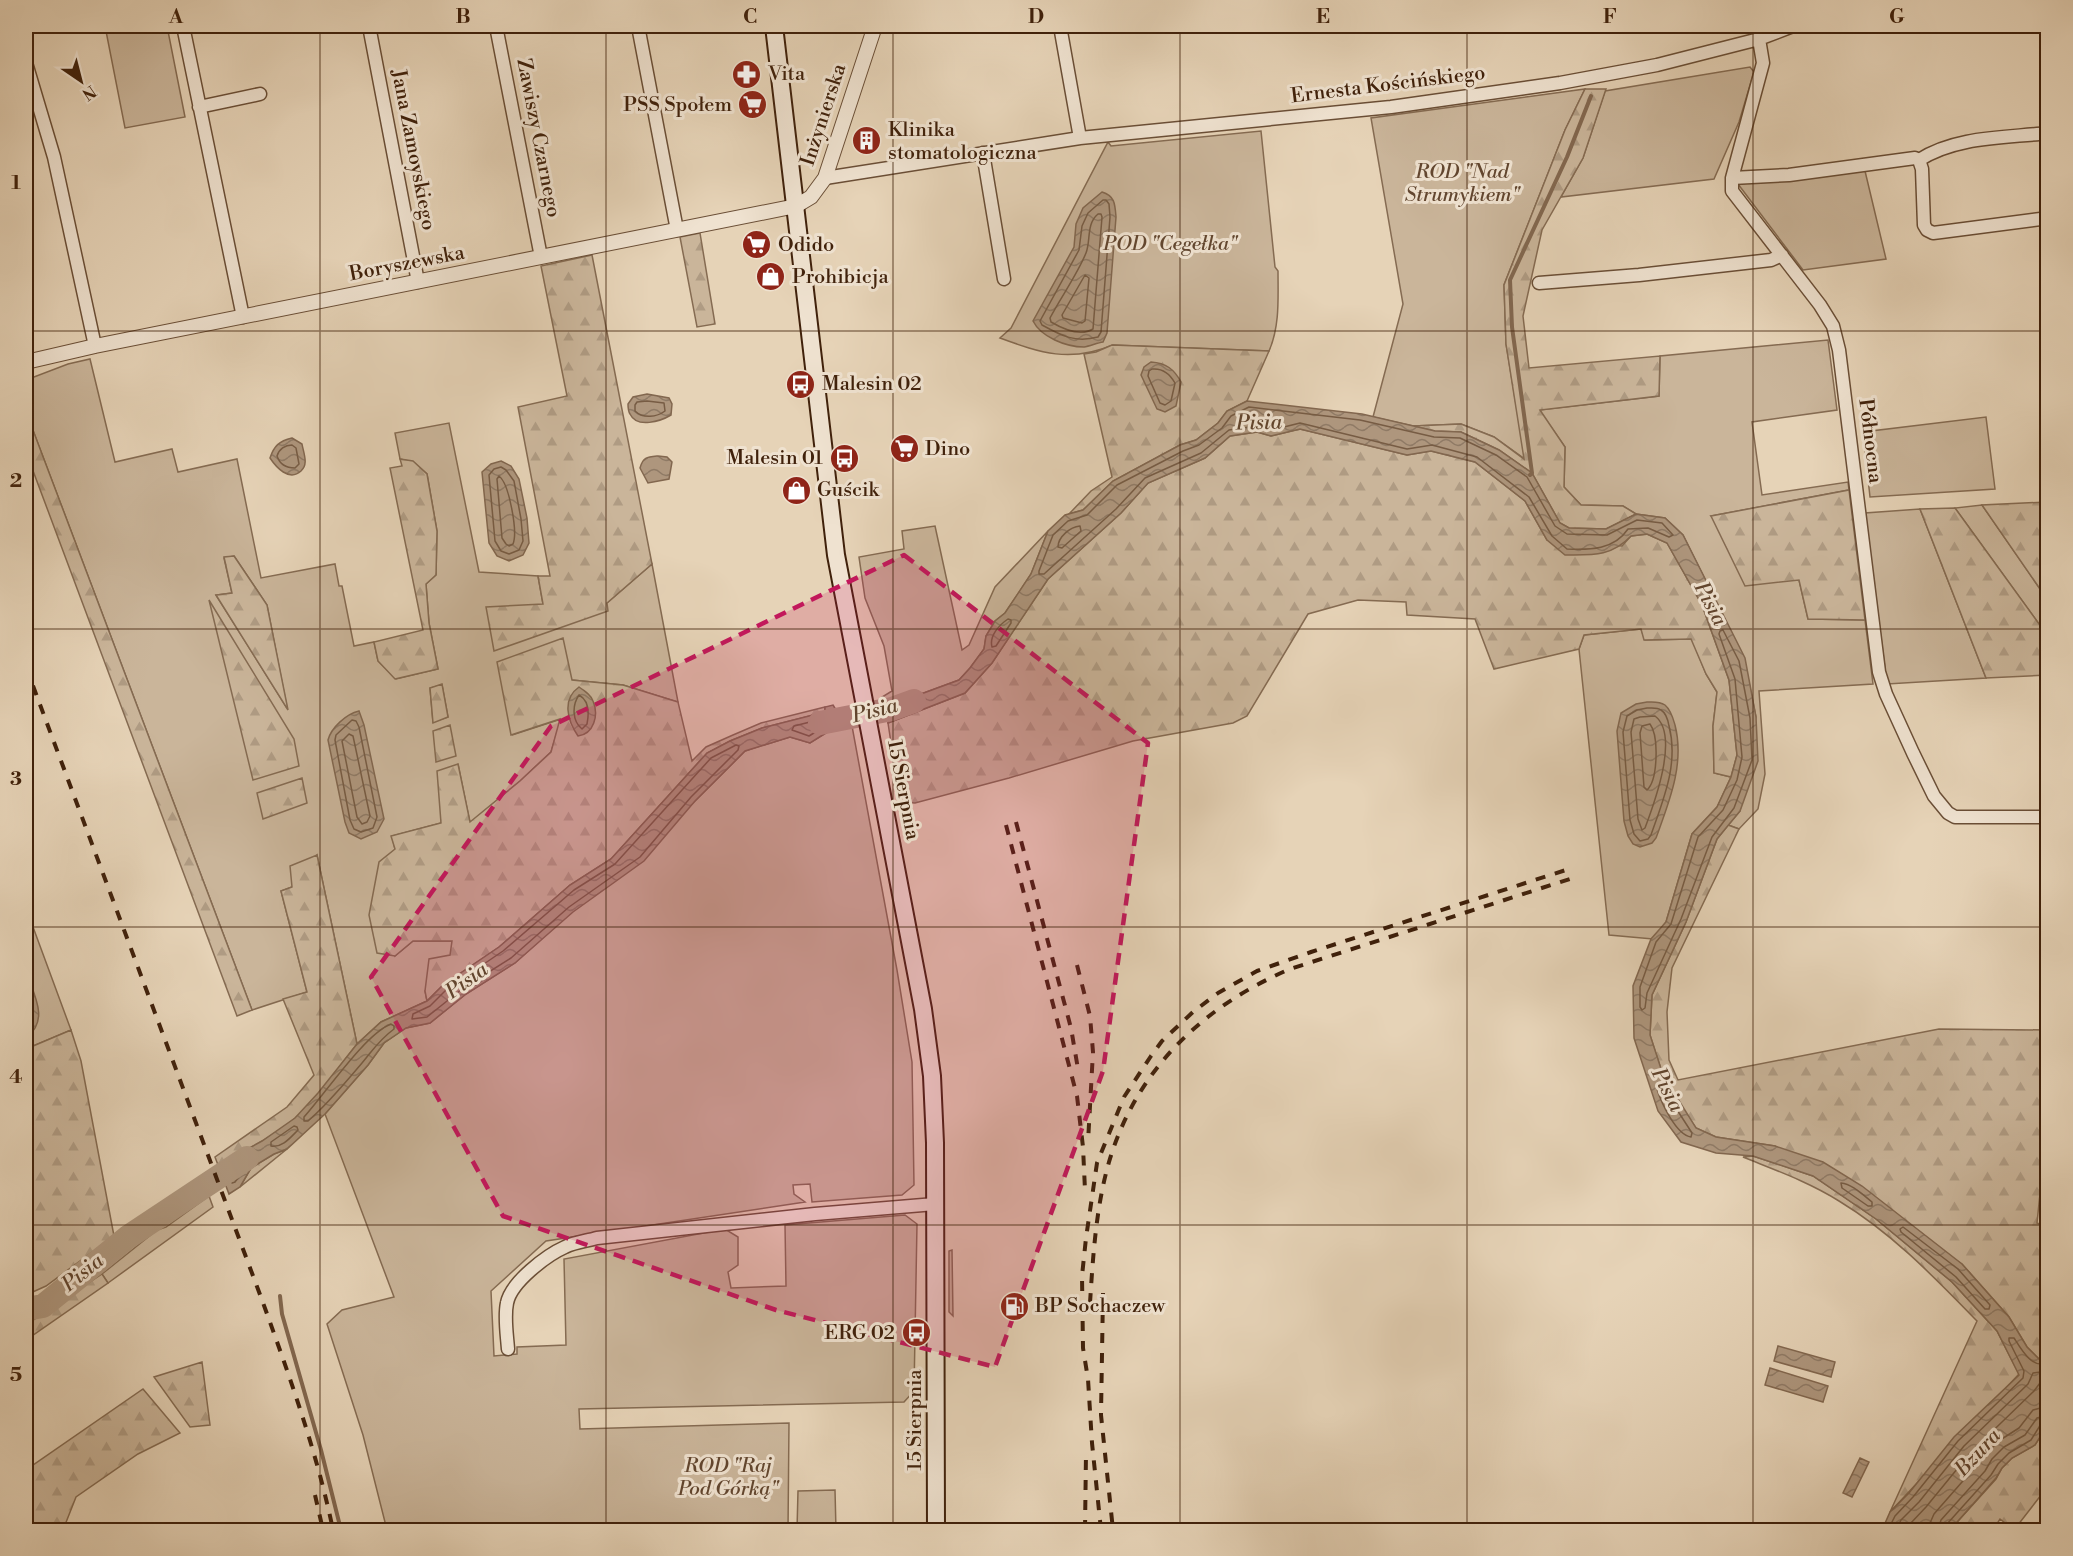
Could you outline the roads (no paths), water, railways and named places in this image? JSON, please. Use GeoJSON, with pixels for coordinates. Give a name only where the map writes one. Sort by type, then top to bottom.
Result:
{"type":"FeatureCollection","features":[{"type":"Feature","properties":{"kind":"main road","name":"15 Sierpnia"},"geometry":{"type":"LineString","coordinates":[[774,26],[835,544],[923,1009],[932,1077],[936,1530]]}},
{"type":"Feature","properties":{"kind":"street"},"geometry":{"type":"LineString","coordinates":[[183,26],[243,317]]}},
{"type":"Feature","properties":{"kind":"street","name":"Jana Zamoyskiego"},"geometry":{"type":"LineString","coordinates":[[369,26],[418,282]]}},
{"type":"Feature","properties":{"kind":"street","name":"Zawiszy Czarnego"},"geometry":{"type":"LineString","coordinates":[[496,26],[541,257]]}},
{"type":"Feature","properties":{"kind":"street"},"geometry":{"type":"LineString","coordinates":[[638,26],[677,230]]}},
{"type":"Feature","properties":{"kind":"street","name":"Inżynierska"},"geometry":{"type":"LineString","coordinates":[[796,206],[811,197],[825,178],[840,125],[875,26]]}},
{"type":"Feature","properties":{"kind":"street"},"geometry":{"type":"LineString","coordinates":[[1060,26],[1080,138]]}},
{"type":"Feature","properties":{"kind":"street","name":"Ernesta Kościńskiego"},"geometry":{"type":"LineString","coordinates":[[825,178],[1080,138],[1390,107],[1560,83],[1658,65],[1759,39],[1793,26]]}},
{"type":"Feature","properties":{"kind":"street"},"geometry":{"type":"LineString","coordinates":[[1759,39],[1763,63],[1732,178],[1789,175],[1915,158],[1919,160]]}},
{"type":"Feature","properties":{"kind":"street"},"geometry":{"type":"LineString","coordinates":[[26,63],[54,157],[95,346]]}},
{"type":"Feature","properties":{"kind":"street"},"geometry":{"type":"LineString","coordinates":[[199,107],[260,94]]}},
{"type":"Feature","properties":{"kind":"street"},"geometry":{"type":"LineString","coordinates":[[1919,160],[1934,150],[1951,144],[2048,133]]}},
{"type":"Feature","properties":{"kind":"street"},"geometry":{"type":"LineString","coordinates":[[983,153],[1004,279]]}},
{"type":"Feature","properties":{"kind":"street"},"geometry":{"type":"LineString","coordinates":[[1919,160],[1922,169],[1924,225],[1927,230],[1941,232],[2048,218]]}},
{"type":"Feature","properties":{"kind":"street","name":"Północna"},"geometry":{"type":"LineString","coordinates":[[1732,178],[1732,191],[1738,200],[1820,305],[1833,327],[1839,350],[1879,672],[1913,753],[1937,801],[1955,817],[2048,817]]}},
{"type":"Feature","properties":{"kind":"street","name":"Boryszewska"},"geometry":{"type":"LineString","coordinates":[[26,362],[95,346],[796,206]]}},
{"type":"Feature","properties":{"kind":"street"},"geometry":{"type":"LineString","coordinates":[[1539,283],[1639,276],[1771,260],[1782,255]]}},
{"type":"Feature","properties":{"kind":"street"},"geometry":{"type":"LineString","coordinates":[[508,1349],[507,1304],[510,1294],[517,1283],[548,1257],[566,1246],[597,1238],[815,1214],[934,1204]]}},
{"type":"Feature","properties":{"kind":"water"},"geometry":{"type":"Polygon","coordinates":[[[1102,192],[1114,201],[1116,217],[1107,333],[1103,342],[1084,347],[1070,345],[1048,336],[1033,321],[1074,247],[1076,224],[1083,208],[1102,192]]]}},
{"type":"Feature","properties":{"kind":"water"},"geometry":{"type":"Polygon","coordinates":[[[1151,362],[1169,368],[1181,382],[1176,406],[1165,412],[1157,409],[1141,375],[1144,367],[1151,362]]]}},
{"type":"Feature","properties":{"kind":"water"},"geometry":{"type":"Polygon","coordinates":[[[647,394],[669,398],[672,404],[671,415],[649,422],[633,419],[628,404],[633,397],[647,394]]]}},
{"type":"Feature","properties":{"kind":"water","name":"Bzura"},"geometry":{"type":"Polygon","coordinates":[[[1247,401],[1362,414],[1435,431],[1461,432],[1499,450],[1532,473],[1560,523],[1569,528],[1606,529],[1636,514],[1665,518],[1683,535],[1745,658],[1756,717],[1758,761],[1740,811],[1717,839],[1686,922],[1652,995],[1650,1035],[1663,1075],[1696,1128],[1716,1137],[1775,1146],[1823,1162],[1862,1186],[1962,1264],[2009,1317],[2027,1347],[2040,1360],[2047,1355],[2047,1426],[2035,1445],[2012,1458],[2002,1468],[1996,1478],[1950,1530],[1882,1530],[1890,1512],[1909,1493],[1954,1437],[2019,1375],[1997,1331],[1952,1282],[1876,1219],[1813,1176],[1753,1156],[1716,1153],[1681,1142],[1658,1111],[1634,1038],[1633,986],[1651,939],[1666,922],[1692,834],[1717,807],[1731,777],[1737,755],[1729,680],[1702,605],[1667,543],[1647,534],[1631,536],[1616,548],[1601,553],[1565,555],[1547,540],[1525,501],[1475,462],[1431,451],[1407,455],[1300,429],[1271,436],[1257,432],[1230,436],[1205,458],[1148,483],[1121,513],[1048,579],[992,663],[965,693],[888,723],[883,700],[921,694],[959,680],[970,668],[984,649],[986,636],[995,621],[1005,613],[1031,574],[1048,531],[1065,515],[1083,510],[1113,481],[1180,445],[1196,440],[1218,423],[1227,411],[1247,401]]]}},
{"type":"Feature","properties":{"kind":"water"},"geometry":{"type":"Polygon","coordinates":[[[292,438],[302,444],[305,461],[302,470],[292,475],[279,469],[270,458],[278,445],[292,438]]]}},
{"type":"Feature","properties":{"kind":"water"},"geometry":{"type":"Polygon","coordinates":[[[667,457],[672,462],[669,479],[648,483],[640,468],[641,464],[646,458],[667,457]]]}},
{"type":"Feature","properties":{"kind":"water"},"geometry":{"type":"Polygon","coordinates":[[[501,461],[511,466],[519,479],[527,518],[529,543],[523,555],[509,561],[497,556],[489,543],[482,472],[491,464],[501,461]]]}},
{"type":"Feature","properties":{"kind":"water"},"geometry":{"type":"Polygon","coordinates":[[[579,687],[591,697],[595,706],[595,718],[588,732],[578,736],[569,717],[568,704],[570,697],[579,687]]]}},
{"type":"Feature","properties":{"kind":"water"},"geometry":{"type":"Polygon","coordinates":[[[1647,702],[1663,704],[1670,712],[1678,740],[1678,754],[1674,783],[1656,838],[1652,843],[1640,847],[1633,844],[1628,836],[1624,821],[1617,731],[1621,713],[1636,704],[1647,702]]]}},
{"type":"Feature","properties":{"kind":"water"},"geometry":{"type":"Polygon","coordinates":[[[833,705],[836,710],[849,707],[852,726],[829,731],[810,743],[790,737],[745,751],[695,801],[644,861],[573,912],[515,963],[466,994],[430,1023],[406,1028],[384,1043],[325,1114],[287,1149],[251,1168],[240,1187],[229,1194],[218,1165],[262,1141],[295,1118],[357,1044],[381,1022],[427,1001],[443,985],[499,947],[570,885],[611,859],[707,753],[762,728],[825,712],[825,707],[833,705]]]}},
{"type":"Feature","properties":{"kind":"water"},"geometry":{"type":"Polygon","coordinates":[[[359,711],[384,819],[377,832],[361,839],[349,833],[345,822],[328,740],[340,722],[359,711]]]}},
{"type":"Feature","properties":{"kind":"water"},"geometry":{"type":"Polygon","coordinates":[[[26,972],[36,998],[39,1015],[33,1031],[26,1038],[26,972]]]}},
{"type":"Feature","properties":{"kind":"water"},"geometry":{"type":"Polygon","coordinates":[[[1778,1346],[1835,1362],[1831,1377],[1774,1361],[1778,1346]]]}},
{"type":"Feature","properties":{"kind":"water"},"geometry":{"type":"Polygon","coordinates":[[[1770,1368],[1828,1386],[1823,1402],[1765,1385],[1770,1368]]]}},
{"type":"Feature","properties":{"kind":"water"},"geometry":{"type":"Polygon","coordinates":[[[1860,1458],[1869,1462],[1852,1497],[1843,1493],[1860,1458]]]}},
{"type":"Feature","properties":{"kind":"waterway"},"geometry":{"type":"LineString","coordinates":[[1530,475],[1532,473],[1512,327],[1510,280],[1567,157],[1591,96]]}},
{"type":"Feature","properties":{"kind":"waterway","name":"Pisia"},"geometry":{"type":"LineString","coordinates":[[820,723],[892,709],[914,701]]}},
{"type":"Feature","properties":{"kind":"waterway","name":"Pisia"},"geometry":{"type":"LineString","coordinates":[[26,1309],[43,1306],[128,1237],[247,1158]]}},
{"type":"Feature","properties":{"kind":"waterway"},"geometry":{"type":"LineString","coordinates":[[280,1296],[282,1314],[341,1530]]}},
{"type":"Feature","properties":{"kind":"railway"},"geometry":{"type":"LineString","coordinates":[[26,667],[272,1328],[311,1443],[333,1530]]}},
{"type":"Feature","properties":{"kind":"railway"},"geometry":{"type":"LineString","coordinates":[[1016,822],[1071,1028],[1078,1069]]}},
{"type":"Feature","properties":{"kind":"railway"},"geometry":{"type":"LineString","coordinates":[[1006,825],[1077,1096],[1085,1190]]}},
{"type":"Feature","properties":{"kind":"railway"},"geometry":{"type":"LineString","coordinates":[[1101,1530],[1088,1379],[1083,1348],[1082,1276],[1086,1238],[1097,1163],[1124,1097],[1151,1056],[1162,1041],[1193,1012],[1218,993],[1257,971],[1572,868]]}},
{"type":"Feature","properties":{"kind":"railway"},"geometry":{"type":"LineString","coordinates":[[1090,1303],[1101,1196],[1109,1162],[1121,1129],[1136,1098],[1155,1070],[1202,1022],[1258,984],[1290,969],[1576,877]]}},
{"type":"Feature","properties":{"kind":"railway"},"geometry":{"type":"LineString","coordinates":[[1077,965],[1090,1016],[1093,1052],[1088,1142]]}},
{"type":"Feature","properties":{"kind":"railway"},"geometry":{"type":"LineString","coordinates":[[1103,1293],[1101,1415],[1113,1530]]}},
{"type":"Feature","properties":{"kind":"railway"},"geometry":{"type":"LineString","coordinates":[[1085,1530],[1086,1453]]}},
{"type":"Feature","properties":{"kind":"railway"},"geometry":{"type":"LineString","coordinates":[[315,1495],[323,1530]]}},
{"type":"Feature","properties":{"kind":"place","name":"Vita"},"geometry":{"type":"Point","coordinates":[747,74]}},
{"type":"Feature","properties":{"kind":"place","name":"PSS Społem"},"geometry":{"type":"Point","coordinates":[753,105]}},
{"type":"Feature","properties":{"kind":"place","name":"Klinika stomatologiczna"},"geometry":{"type":"Point","coordinates":[867,141]}},
{"type":"Feature","properties":{"kind":"place","name":"Odido"},"geometry":{"type":"Point","coordinates":[757,245]}},
{"type":"Feature","properties":{"kind":"place","name":"Prohibicja"},"geometry":{"type":"Point","coordinates":[771,277]}},
{"type":"Feature","properties":{"kind":"place","name":"Malesin 02"},"geometry":{"type":"Point","coordinates":[801,384]}},
{"type":"Feature","properties":{"kind":"place","name":"Dino"},"geometry":{"type":"Point","coordinates":[904,449]}},
{"type":"Feature","properties":{"kind":"place","name":"Malesin 01"},"geometry":{"type":"Point","coordinates":[844,458]}},
{"type":"Feature","properties":{"kind":"place","name":"Guścik"},"geometry":{"type":"Point","coordinates":[796,490]}},
{"type":"Feature","properties":{"kind":"place","name":"BP Sochaczew"},"geometry":{"type":"Point","coordinates":[1014,1306]}},
{"type":"Feature","properties":{"kind":"place","name":"ERG 02"},"geometry":{"type":"Point","coordinates":[916,1333]}},
{"type":"Feature","properties":{"kind":"park label","name":"ROD \"Nad Strumykiem\""},"geometry":{"type":"Point","coordinates":[1462,184]}},
{"type":"Feature","properties":{"kind":"park label","name":"POD \"Cegełka\""},"geometry":{"type":"Point","coordinates":[1170,244]}},
{"type":"Feature","properties":{"kind":"park label","name":"ROD \"Raj Pod Górką\""},"geometry":{"type":"Point","coordinates":[728,1478]}}]}
